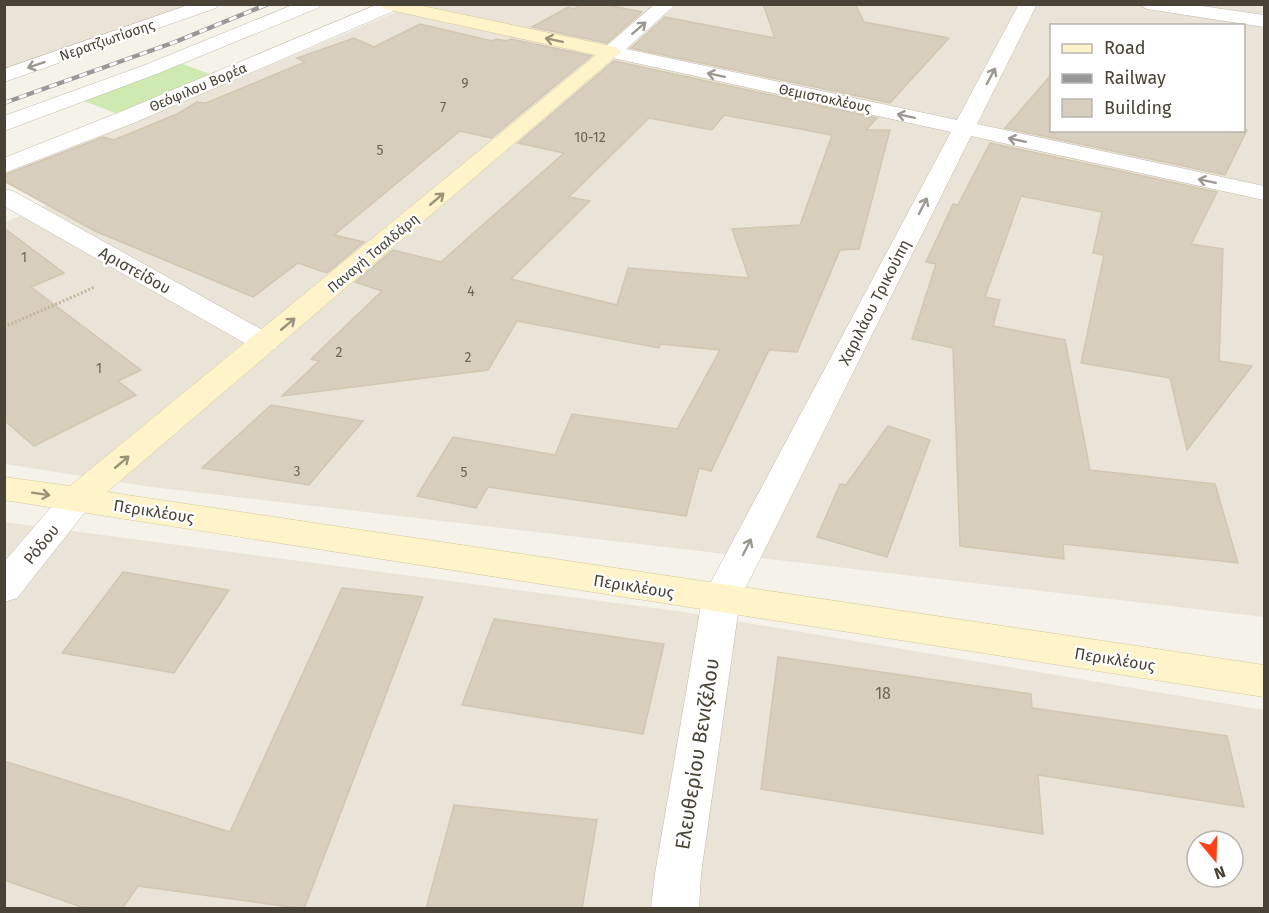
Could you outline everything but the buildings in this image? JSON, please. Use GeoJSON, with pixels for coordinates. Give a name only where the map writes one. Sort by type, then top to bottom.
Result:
{"type":"FeatureCollection","features":[{"type":"Feature","properties":{"kind":"main road","name":"Θεμιστοκλέους"},"geometry":{"type":"LineString","coordinates":[[388,5],[611,52]]}},
{"type":"Feature","properties":{"kind":"main road","name":"Παναγή Τσαλδάρη"},"geometry":{"type":"LineString","coordinates":[[77,499],[266,344],[611,52]]}},
{"type":"Feature","properties":{"kind":"main road","name":"Περικλέους"},"geometry":{"type":"LineString","coordinates":[[4,488],[1264,681]]}},
{"type":"Feature","properties":{"kind":"street","name":"Νερατζιωτίσσης"},"geometry":{"type":"LineString","coordinates":[[4,76],[210,4]]}},
{"type":"Feature","properties":{"kind":"street"},"geometry":{"type":"LineString","coordinates":[[4,124],[152,69],[312,4]]}},
{"type":"Feature","properties":{"kind":"street","name":"Παναγή Τσαλδάρη"},"geometry":{"type":"LineString","coordinates":[[611,52],[667,4]]}},
{"type":"Feature","properties":{"kind":"street","name":"Χαριλάου Τρικούπη"},"geometry":{"type":"LineString","coordinates":[[720,599],[1028,4]]}},
{"type":"Feature","properties":{"kind":"street"},"geometry":{"type":"LineString","coordinates":[[1147,4],[1264,21]]}},
{"type":"Feature","properties":{"kind":"street","name":"Θεόφιλου Βορέα"},"geometry":{"type":"LineString","coordinates":[[4,166],[128,117],[388,5]]}},
{"type":"Feature","properties":{"kind":"street","name":"Θεμιστοκλέους"},"geometry":{"type":"LineString","coordinates":[[611,52],[1264,193]]}},
{"type":"Feature","properties":{"kind":"street","name":"Αριστείδου"},"geometry":{"type":"LineString","coordinates":[[4,196],[266,344]]}},
{"type":"Feature","properties":{"kind":"street"},"geometry":{"type":"LineString","coordinates":[[4,221],[31,211]]}},
{"type":"Feature","properties":{"kind":"street","name":"Ρόδου"},"geometry":{"type":"LineString","coordinates":[[4,588],[77,499]]}},
{"type":"Feature","properties":{"kind":"street","name":"Ελευθερίου Βενιζέλου"},"geometry":{"type":"LineString","coordinates":[[675,909],[678,874],[720,599]]}},
{"type":"Feature","properties":{"kind":"path"},"geometry":{"type":"LineString","coordinates":[[4,327],[134,270]]}},
{"type":"Feature","properties":{"kind":"shaded area"},"geometry":{"type":"Polygon","coordinates":[[[5,4],[197,5],[5,68],[5,4]]]}},
{"type":"Feature","properties":{"kind":"shaded area"},"geometry":{"type":"Polygon","coordinates":[[[413,5],[1264,5],[1264,617],[151,487],[5,464],[5,222],[47,205],[5,181],[4,174],[102,136],[413,5]]]}},
{"type":"Feature","properties":{"kind":"shaded area"},"geometry":{"type":"Polygon","coordinates":[[[4,522],[677,611],[1264,710],[1264,908],[5,908],[4,522]]]}},
{"type":"Feature","properties":{"kind":"green space"},"geometry":{"type":"Polygon","coordinates":[[[174,61],[213,75],[118,114],[81,100],[174,61]]]}},
{"type":"Feature","properties":{"kind":"railway"},"geometry":{"type":"LineString","coordinates":[[4,103],[175,42],[268,4]]}}]}
